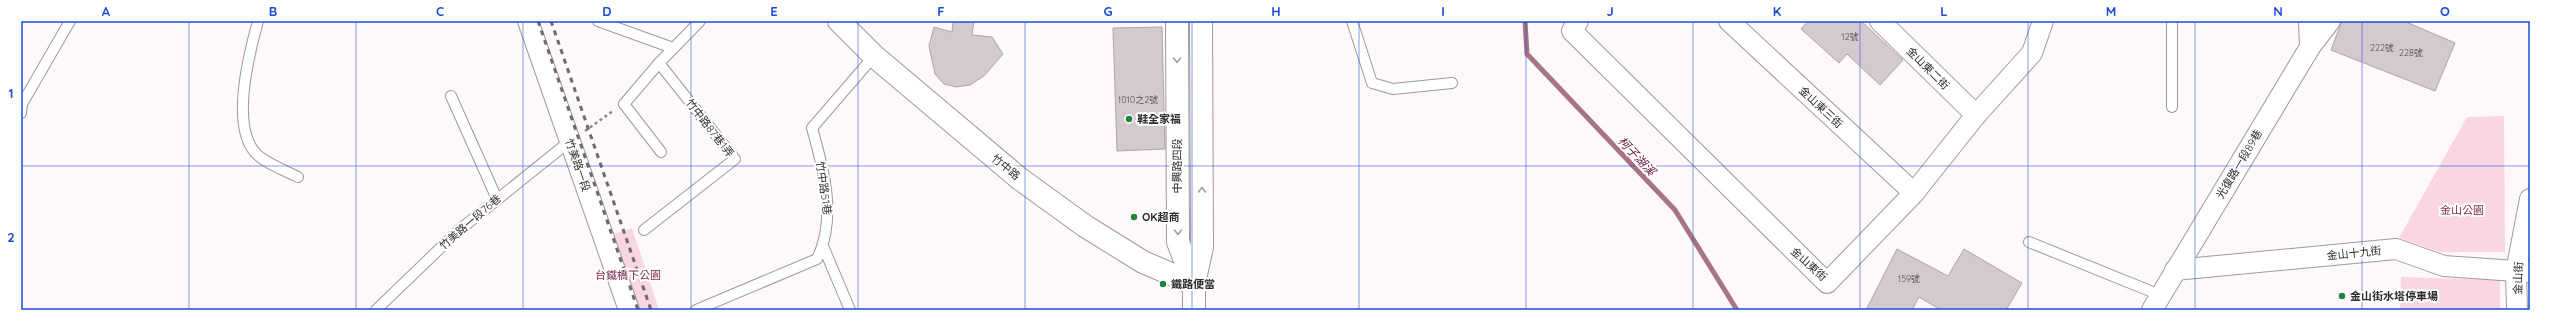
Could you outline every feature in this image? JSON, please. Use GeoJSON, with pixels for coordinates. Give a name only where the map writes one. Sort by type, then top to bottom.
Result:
{"type":"FeatureCollection","features":[{"type":"Feature","properties":{"kind":"main road","name":"竹中路"},"geometry":{"type":"LineString","coordinates":[[839,21],[874,56],[1020,179],[1079,221],[1144,262],[1194,284]]}},
{"type":"Feature","properties":{"kind":"main road","name":"中興路四段"},"geometry":{"type":"LineString","coordinates":[[1177,21],[1178,242],[1194,284]]}},
{"type":"Feature","properties":{"kind":"main road","name":"中興路四段"},"geometry":{"type":"LineString","coordinates":[[1194,310],[1194,284],[1202,247],[1201,21]]}},
{"type":"Feature","properties":{"kind":"street","name":"竹美路一段"},"geometry":{"type":"LineString","coordinates":[[528,21],[628,310]]}},
{"type":"Feature","properties":{"kind":"street","name":"金山東街"},"geometry":{"type":"LineString","coordinates":[[1578,21],[1572,31],[1827,283],[1914,193],[1976,115],[2032,53],[2043,21]]}},
{"type":"Feature","properties":{"kind":"street","name":"金山東三街"},"geometry":{"type":"LineString","coordinates":[[1729,21],[1914,193]]}},
{"type":"Feature","properties":{"kind":"street","name":"金山東二街"},"geometry":{"type":"LineString","coordinates":[[1880,21],[1976,115]]}},
{"type":"Feature","properties":{"kind":"street"},"geometry":{"type":"LineString","coordinates":[[2309,21],[2310,47]]}},
{"type":"Feature","properties":{"kind":"street","name":"光復路一段89巷"},"geometry":{"type":"LineString","coordinates":[[2156,303],[2310,47],[2330,21]]}},
{"type":"Feature","properties":{"kind":"street","name":"金山街"},"geometry":{"type":"LineString","coordinates":[[2517,310],[2523,272],[2530,199]]}},
{"type":"Feature","properties":{"kind":"street","name":"金山十九街"},"geometry":{"type":"LineString","coordinates":[[2175,270],[2396,249],[2444,266],[2523,272]]}},
{"type":"Feature","properties":{"kind":"lane"},"geometry":{"type":"LineString","coordinates":[[21,113],[22,104],[70,21]]}},
{"type":"Feature","properties":{"kind":"lane"},"geometry":{"type":"LineString","coordinates":[[258,21],[243,104],[246,135],[259,157],[298,177]]}},
{"type":"Feature","properties":{"kind":"lane"},"geometry":{"type":"LineString","coordinates":[[598,21],[673,48]]}},
{"type":"Feature","properties":{"kind":"lane"},"geometry":{"type":"LineString","coordinates":[[661,152],[624,104],[659,63],[700,21]]}},
{"type":"Feature","properties":{"kind":"lane"},"geometry":{"type":"LineString","coordinates":[[1352,21],[1372,83],[1393,89],[1452,83]]}},
{"type":"Feature","properties":{"kind":"lane"},"geometry":{"type":"LineString","coordinates":[[2172,21],[2172,107]]}},
{"type":"Feature","properties":{"kind":"lane","name":"竹中路51巷"},"geometry":{"type":"LineString","coordinates":[[696,310],[810,263],[816,259],[823,246],[829,220],[824,179],[812,128],[874,56]]}},
{"type":"Feature","properties":{"kind":"lane","name":"竹中路87巷1弄"},"geometry":{"type":"LineString","coordinates":[[644,230],[735,159],[659,63]]}},
{"type":"Feature","properties":{"kind":"lane"},"geometry":{"type":"LineString","coordinates":[[451,96],[497,199]]}},
{"type":"Feature","properties":{"kind":"lane","name":"竹美路一段76巷"},"geometry":{"type":"LineString","coordinates":[[376,310],[458,230],[570,142]]}},
{"type":"Feature","properties":{"kind":"lane"},"geometry":{"type":"LineString","coordinates":[[2029,242],[2156,303]]}},
{"type":"Feature","properties":{"kind":"lane"},"geometry":{"type":"LineString","coordinates":[[823,246],[850,310]]}},
{"type":"Feature","properties":{"kind":"path"},"geometry":{"type":"LineString","coordinates":[[570,142],[624,104]]}},
{"type":"Feature","properties":{"kind":"green space","name":"金山公園"},"geometry":{"type":"Polygon","coordinates":[[[2504,116],[2505,252],[2440,252],[2399,238],[2467,117],[2504,116]]]}},
{"type":"Feature","properties":{"kind":"green space","name":"台鐵橋下公園"},"geometry":{"type":"Polygon","coordinates":[[[632,228],[659,310],[621,310],[597,240],[632,228]]]}},
{"type":"Feature","properties":{"kind":"green space"},"geometry":{"type":"Polygon","coordinates":[[[2401,277],[2500,280],[2500,310],[2400,310],[2401,277]]]}},
{"type":"Feature","properties":{"kind":"building"},"geometry":{"type":"Polygon","coordinates":[[[953,21],[974,21],[972,35],[992,37],[1003,54],[984,76],[970,85],[956,87],[944,84],[935,74],[929,46],[934,27],[952,32],[953,21]]]}},
{"type":"Feature","properties":{"kind":"building"},"geometry":{"type":"Polygon","coordinates":[[[1808,21],[1861,21],[1903,60],[1880,85],[1847,54],[1839,63],[1801,29],[1808,21]]]}},
{"type":"Feature","properties":{"kind":"building"},"geometry":{"type":"Polygon","coordinates":[[[2342,21],[2404,21],[2455,43],[2435,91],[2331,50],[2342,21]]]}},
{"type":"Feature","properties":{"kind":"building"},"geometry":{"type":"Polygon","coordinates":[[[1162,27],[1165,149],[1117,151],[1113,28],[1162,27]]]}},
{"type":"Feature","properties":{"kind":"building"},"geometry":{"type":"Polygon","coordinates":[[[1897,249],[1948,276],[1964,249],[2022,283],[2006,310],[1941,310],[1919,297],[1912,310],[1866,310],[1897,249]]]}},
{"type":"Feature","properties":{"kind":"waterway","name":"柯子湖溪"},"geometry":{"type":"LineString","coordinates":[[1525,21],[1527,54],[1675,210],[1737,310]]}},
{"type":"Feature","properties":{"kind":"railway"},"geometry":{"type":"LineString","coordinates":[[538,21],[638,310]]}},
{"type":"Feature","properties":{"kind":"railway"},"geometry":{"type":"LineString","coordinates":[[551,21],[651,310]]}},
{"type":"Feature","properties":{"kind":"place","name":"鞋全家福"},"geometry":{"type":"Point","coordinates":[1129,119]}},
{"type":"Feature","properties":{"kind":"place","name":"OK超商"},"geometry":{"type":"Point","coordinates":[1134,217]}},
{"type":"Feature","properties":{"kind":"place","name":"鐵路便當"},"geometry":{"type":"Point","coordinates":[1163,284]}},
{"type":"Feature","properties":{"kind":"place","name":"金山街水塔停車場"},"geometry":{"type":"Point","coordinates":[2342,296]}}]}
